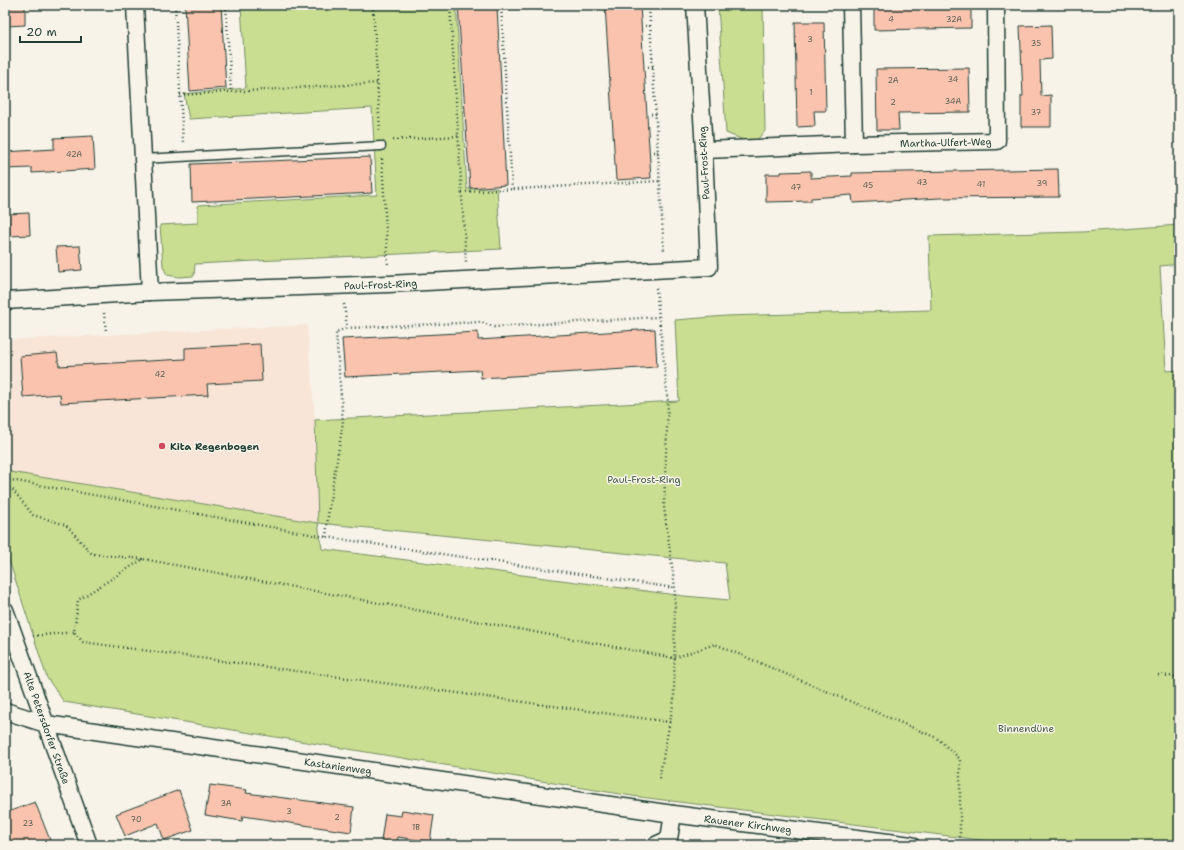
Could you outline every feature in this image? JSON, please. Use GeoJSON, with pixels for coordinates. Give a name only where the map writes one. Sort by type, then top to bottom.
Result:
{"type":"FeatureCollection","features":[{"type":"Feature","properties":{"kind":"street"},"geometry":{"type":"LineString","coordinates":[[134,5],[150,292]]}},
{"type":"Feature","properties":{"kind":"street","name":"Paul-Frost-Ring"},"geometry":{"type":"LineString","coordinates":[[5,302],[150,292],[341,286],[709,266],[704,150],[695,5]]}},
{"type":"Feature","properties":{"kind":"street"},"geometry":{"type":"LineString","coordinates":[[851,5],[854,144]]}},
{"type":"Feature","properties":{"kind":"street","name":"Martha-Ulfert-Weg"},"geometry":{"type":"LineString","coordinates":[[704,150],[998,140],[996,5]]}},
{"type":"Feature","properties":{"kind":"street","name":"Alte Petersdorfer Straße"},"geometry":{"type":"LineString","coordinates":[[5,610],[89,845]]}},
{"type":"Feature","properties":{"kind":"street","name":"Kastanienweg"},"geometry":{"type":"LineString","coordinates":[[5,712],[46,724],[673,814]]}},
{"type":"Feature","properties":{"kind":"street"},"geometry":{"type":"LineString","coordinates":[[656,845],[669,839],[673,814]]}},
{"type":"Feature","properties":{"kind":"street","name":"Rauener Kirchweg"},"geometry":{"type":"LineString","coordinates":[[673,814],[911,845]]}},
{"type":"Feature","properties":{"kind":"lane"},"geometry":{"type":"LineString","coordinates":[[143,159],[381,146]]}},
{"type":"Feature","properties":{"kind":"path"},"geometry":{"type":"LineString","coordinates":[[175,5],[184,157]]}},
{"type":"Feature","properties":{"kind":"path"},"geometry":{"type":"LineString","coordinates":[[226,5],[231,92]]}},
{"type":"Feature","properties":{"kind":"path"},"geometry":{"type":"LineString","coordinates":[[450,5],[467,280]]}},
{"type":"Feature","properties":{"kind":"path"},"geometry":{"type":"LineString","coordinates":[[501,5],[512,189]]}},
{"type":"Feature","properties":{"kind":"path"},"geometry":{"type":"LineString","coordinates":[[649,5],[660,181],[659,317],[668,402],[664,507],[675,588],[674,700],[659,779]]}},
{"type":"Feature","properties":{"kind":"path"},"geometry":{"type":"LineString","coordinates":[[645,26],[651,26]]}},
{"type":"Feature","properties":{"kind":"path"},"geometry":{"type":"LineString","coordinates":[[648,67],[653,67]]}},
{"type":"Feature","properties":{"kind":"path"},"geometry":{"type":"LineString","coordinates":[[180,95],[378,83]]}},
{"type":"Feature","properties":{"kind":"path"},"geometry":{"type":"LineString","coordinates":[[651,114],[656,114]]}},
{"type":"Feature","properties":{"kind":"path"},"geometry":{"type":"LineString","coordinates":[[389,140],[458,136]]}},
{"type":"Feature","properties":{"kind":"path"},"geometry":{"type":"LineString","coordinates":[[653,152],[658,152]]}},
{"type":"Feature","properties":{"kind":"path"},"geometry":{"type":"LineString","coordinates":[[462,192],[660,181]]}},
{"type":"Feature","properties":{"kind":"path"},"geometry":{"type":"LineString","coordinates":[[341,286],[347,328]]}},
{"type":"Feature","properties":{"kind":"path"},"geometry":{"type":"LineString","coordinates":[[326,537],[329,507],[343,424],[336,332],[347,328],[481,322],[494,327],[659,317]]}},
{"type":"Feature","properties":{"kind":"path"},"geometry":{"type":"LineString","coordinates":[[5,479],[326,537],[675,588]]}},
{"type":"Feature","properties":{"kind":"path"},"geometry":{"type":"LineString","coordinates":[[5,488],[12,489],[33,515],[66,525],[92,554],[144,559],[674,658],[715,644],[937,738],[960,759],[960,845]]}},
{"type":"Feature","properties":{"kind":"path"},"geometry":{"type":"LineString","coordinates":[[144,559],[78,600],[74,632],[83,642],[670,722]]}},
{"type":"Feature","properties":{"kind":"path"},"geometry":{"type":"LineString","coordinates":[[14,638],[74,632]]}},
{"type":"Feature","properties":{"kind":"path"},"geometry":{"type":"LineString","coordinates":[[1158,675],[1179,677]]}},
{"type":"Feature","properties":{"kind":"shaded area","name":"Kita Regenbogen"},"geometry":{"type":"Polygon","coordinates":[[[307,325],[315,420],[318,523],[10,472],[5,404],[5,340],[307,325]]]}},
{"type":"Feature","properties":{"kind":"green space"},"geometry":{"type":"Polygon","coordinates":[[[241,5],[456,5],[467,189],[497,188],[501,249],[195,264],[194,276],[178,277],[167,275],[163,266],[160,225],[198,223],[198,205],[377,195],[372,108],[189,119],[184,94],[246,88],[241,5]]]}},
{"type":"Feature","properties":{"kind":"green space"},"geometry":{"type":"Polygon","coordinates":[[[718,5],[763,5],[765,131],[757,140],[746,141],[726,133],[718,5]]]}},
{"type":"Feature","properties":{"kind":"green space","name":"Binnendüne"},"geometry":{"type":"Polygon","coordinates":[[[1179,225],[1179,264],[1160,266],[1166,371],[1179,370],[1179,845],[1020,845],[632,796],[64,702],[47,678],[5,548],[5,477],[10,472],[318,523],[315,420],[679,401],[675,320],[726,316],[931,310],[929,236],[1082,232],[1179,225]],[[318,523],[322,549],[684,596],[730,600],[725,563],[318,523]]]}},
{"type":"Feature","properties":{"kind":"building"},"geometry":{"type":"Polygon","coordinates":[[[6,5],[25,5],[25,25],[7,26],[6,5]]]}},
{"type":"Feature","properties":{"kind":"building"},"geometry":{"type":"Polygon","coordinates":[[[185,5],[221,5],[226,88],[190,91],[185,5]]]}},
{"type":"Feature","properties":{"kind":"building"},"geometry":{"type":"Polygon","coordinates":[[[458,5],[497,5],[506,185],[470,188],[458,5]]]}},
{"type":"Feature","properties":{"kind":"building"},"geometry":{"type":"Polygon","coordinates":[[[605,5],[640,5],[651,178],[616,180],[605,5]]]}},
{"type":"Feature","properties":{"kind":"building"},"geometry":{"type":"Polygon","coordinates":[[[874,5],[971,5],[971,28],[874,30],[874,5]]]}},
{"type":"Feature","properties":{"kind":"building"},"geometry":{"type":"Polygon","coordinates":[[[795,22],[824,22],[826,111],[814,111],[815,126],[797,127],[795,22]]]}},
{"type":"Feature","properties":{"kind":"building"},"geometry":{"type":"Polygon","coordinates":[[[1051,25],[1052,59],[1040,60],[1041,96],[1051,95],[1051,127],[1021,127],[1021,96],[1023,96],[1020,26],[1051,25]]]}},
{"type":"Feature","properties":{"kind":"building"},"geometry":{"type":"Polygon","coordinates":[[[969,68],[970,112],[898,113],[899,130],[877,130],[876,69],[969,68]]]}},
{"type":"Feature","properties":{"kind":"building"},"geometry":{"type":"Polygon","coordinates":[[[93,136],[95,169],[32,173],[32,168],[5,169],[5,152],[54,149],[54,138],[93,136]]]}},
{"type":"Feature","properties":{"kind":"building"},"geometry":{"type":"Polygon","coordinates":[[[370,157],[372,193],[192,202],[191,164],[370,157]]]}},
{"type":"Feature","properties":{"kind":"building"},"geometry":{"type":"Polygon","coordinates":[[[1058,169],[1059,197],[940,198],[853,203],[852,195],[811,198],[811,201],[766,202],[766,174],[781,174],[781,172],[811,171],[811,178],[852,176],[852,173],[1058,169]]]}},
{"type":"Feature","properties":{"kind":"building"},"geometry":{"type":"Polygon","coordinates":[[[29,213],[30,235],[10,236],[8,214],[29,213]]]}},
{"type":"Feature","properties":{"kind":"building"},"geometry":{"type":"Polygon","coordinates":[[[80,246],[82,270],[58,272],[56,247],[80,246]]]}},
{"type":"Feature","properties":{"kind":"building"},"geometry":{"type":"Polygon","coordinates":[[[655,329],[657,367],[481,378],[480,370],[345,377],[342,339],[478,332],[478,340],[655,329]]]}},
{"type":"Feature","properties":{"kind":"building"},"geometry":{"type":"Polygon","coordinates":[[[260,344],[262,381],[207,384],[208,395],[61,403],[60,394],[23,397],[20,356],[57,353],[59,366],[185,359],[185,348],[260,344]]]}},
{"type":"Feature","properties":{"kind":"building"},"geometry":{"type":"Polygon","coordinates":[[[210,785],[247,790],[246,793],[354,807],[351,832],[243,816],[242,821],[205,815],[210,785]]]}},
{"type":"Feature","properties":{"kind":"building"},"geometry":{"type":"Polygon","coordinates":[[[179,790],[193,830],[164,840],[158,823],[125,836],[116,814],[179,790]]]}},
{"type":"Feature","properties":{"kind":"building"},"geometry":{"type":"Polygon","coordinates":[[[35,802],[50,840],[38,845],[10,845],[5,832],[5,813],[35,802]]]}},
{"type":"Feature","properties":{"kind":"building"},"geometry":{"type":"Polygon","coordinates":[[[402,810],[434,815],[430,842],[398,837],[397,843],[381,841],[385,814],[401,816],[402,810]]]}},
{"type":"Feature","properties":{"kind":"place","name":"Kita Regenbogen"},"geometry":{"type":"Point","coordinates":[162,446]}}]}
